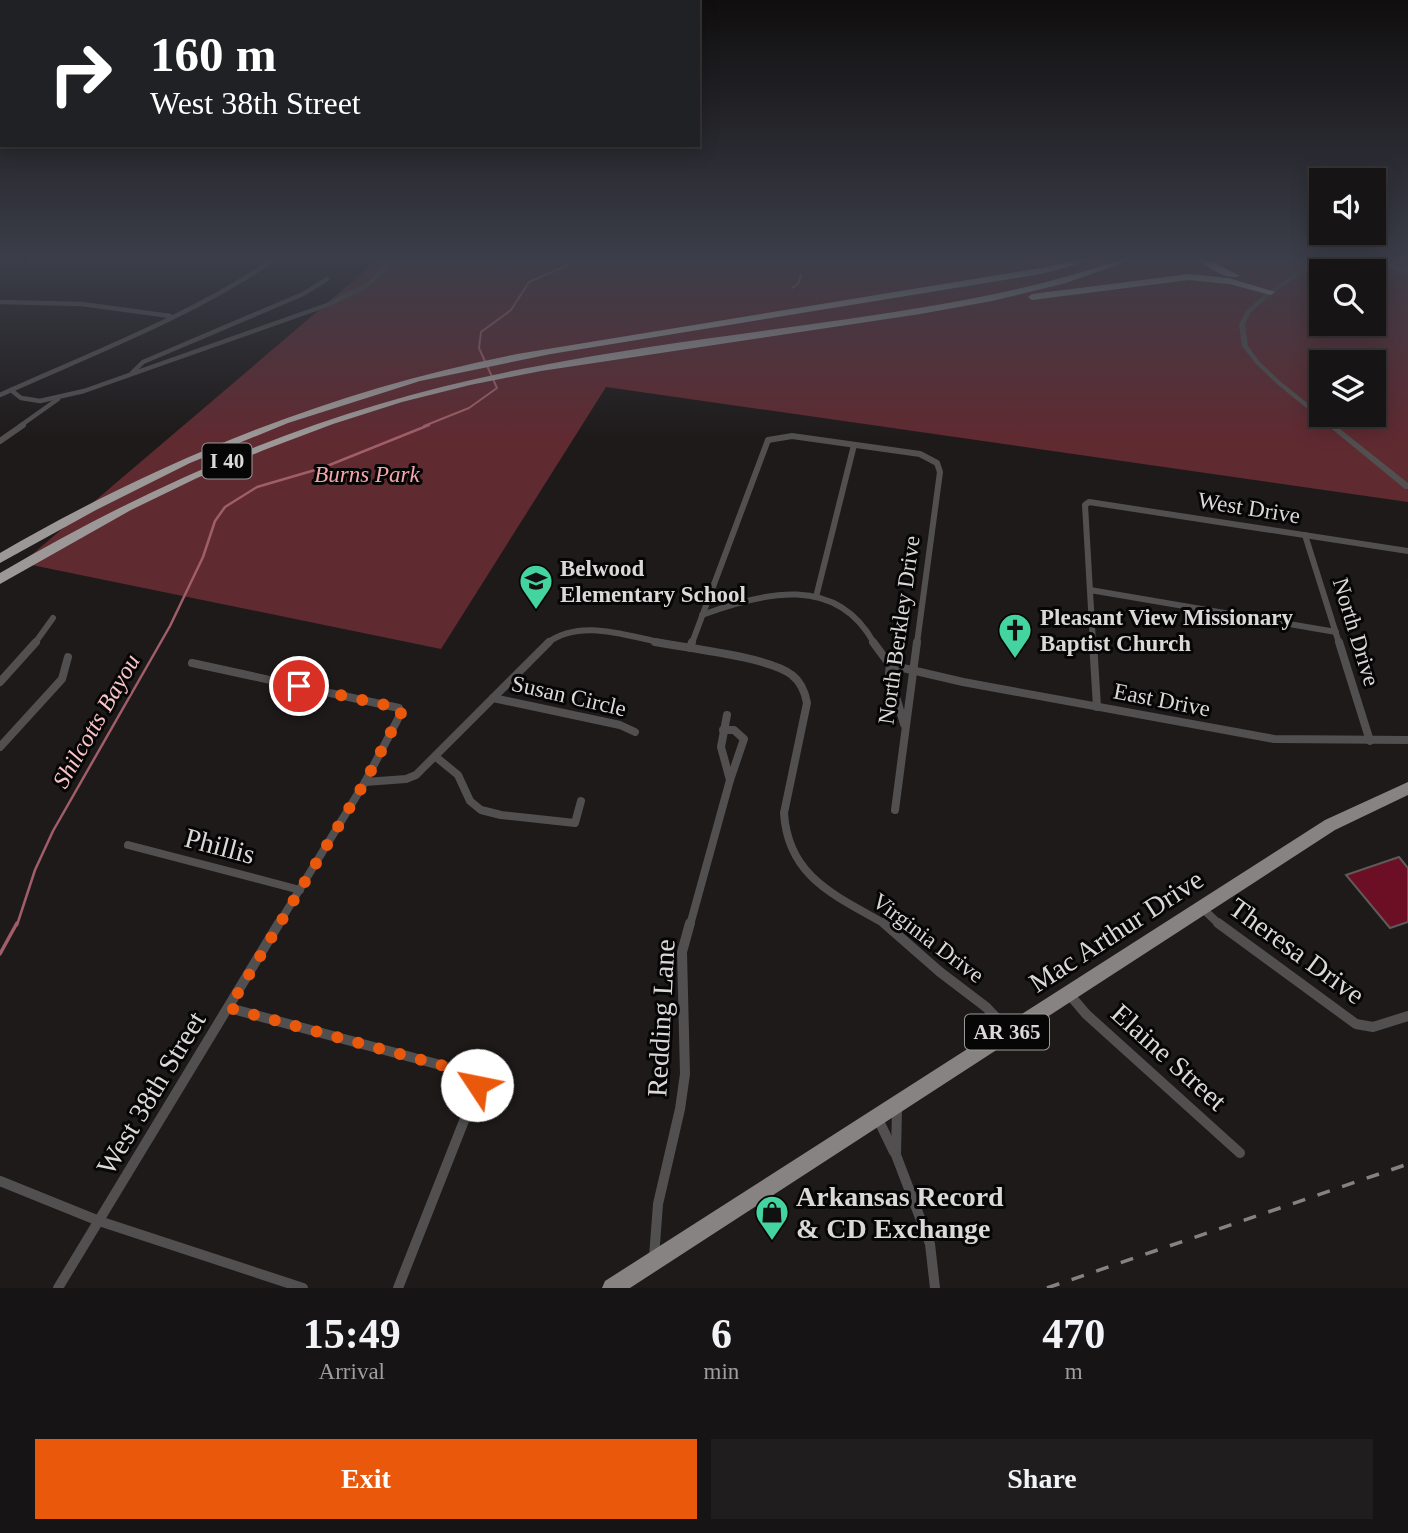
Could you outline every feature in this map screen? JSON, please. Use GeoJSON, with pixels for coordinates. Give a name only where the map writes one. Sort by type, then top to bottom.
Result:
{"type":"FeatureCollection","features":[{"type":"Feature","properties":{"kind":"highway","name":"I 40"},"geometry":{"type":"LineString","coordinates":[[0,559],[113,495],[220,446],[336,402],[463,367],[753,318]]}},
{"type":"Feature","properties":{"kind":"highway","name":"I 40"},"geometry":{"type":"LineString","coordinates":[[0,579],[108,517],[225,462],[349,416],[512,373],[870,318]]}},
{"type":"Feature","properties":{"kind":"main road","name":"Mac Arthur Drive"},"geometry":{"type":"LineString","coordinates":[[612,1288],[1330,825],[1408,788]]}},
{"type":"Feature","properties":{"kind":"street"},"geometry":{"type":"LineString","coordinates":[[0,395],[166,318]]}},
{"type":"Feature","properties":{"kind":"street"},"geometry":{"type":"LineString","coordinates":[[132,374],[143,362],[246,318]]}},
{"type":"Feature","properties":{"kind":"street"},"geometry":{"type":"LineString","coordinates":[[12,390],[17,396],[27,400],[59,398],[290,318]]}},
{"type":"Feature","properties":{"kind":"street"},"geometry":{"type":"LineString","coordinates":[[1245,318],[1242,338],[1250,354],[1279,383],[1408,487]]}},
{"type":"Feature","properties":{"kind":"street"},"geometry":{"type":"LineString","coordinates":[[0,441],[59,398]]}},
{"type":"Feature","properties":{"kind":"street"},"geometry":{"type":"LineString","coordinates":[[690,648],[765,444],[781,436],[854,445],[816,597]]}},
{"type":"Feature","properties":{"kind":"street","name":"North Berkley Drive"},"geometry":{"type":"LineString","coordinates":[[854,445],[920,454],[937,463],[940,472],[895,810]]}},
{"type":"Feature","properties":{"kind":"street","name":"West Drive"},"geometry":{"type":"LineString","coordinates":[[1090,590],[1088,502],[1104,502],[1408,551]]}},
{"type":"Feature","properties":{"kind":"street","name":"North Drive"},"geometry":{"type":"LineString","coordinates":[[1305,535],[1370,741]]}},
{"type":"Feature","properties":{"kind":"street"},"geometry":{"type":"LineString","coordinates":[[1097,707],[1090,590],[1336,632]]}},
{"type":"Feature","properties":{"kind":"street"},"geometry":{"type":"LineString","coordinates":[[702,615],[765,595],[816,597],[840,606],[859,620],[890,665],[905,730]]}},
{"type":"Feature","properties":{"kind":"street"},"geometry":{"type":"LineString","coordinates":[[1,677],[37,641],[53,618]]}},
{"type":"Feature","properties":{"kind":"street","name":"Virginia Drive"},"geometry":{"type":"LineString","coordinates":[[493,698],[554,637],[577,629],[774,665],[799,682],[806,696],[807,710],[784,813],[785,831],[793,855],[817,884],[891,927],[940,972],[986,1007],[1009,1031]]}},
{"type":"Feature","properties":{"kind":"street"},"geometry":{"type":"LineString","coordinates":[[0,747],[62,678],[68,657]]}},
{"type":"Feature","properties":{"kind":"street","name":"West 38th Street"},"geometry":{"type":"LineString","coordinates":[[58,1288],[365,782],[401,713],[399,708],[192,663]]}},
{"type":"Feature","properties":{"kind":"street","name":"East Drive"},"geometry":{"type":"LineString","coordinates":[[890,665],[1274,739],[1408,740]]}},
{"type":"Feature","properties":{"kind":"street"},"geometry":{"type":"LineString","coordinates":[[365,782],[414,777],[493,698]]}},
{"type":"Feature","properties":{"kind":"street","name":"Susan Circle"},"geometry":{"type":"LineString","coordinates":[[493,698],[608,722],[635,732]]}},
{"type":"Feature","properties":{"kind":"street","name":"Redding Lane"},"geometry":{"type":"LineString","coordinates":[[727,715],[723,730],[722,757],[730,780]]}},
{"type":"Feature","properties":{"kind":"street","name":"Redding Lane"},"geometry":{"type":"LineString","coordinates":[[654,1261],[658,1204],[680,1109],[685,1074],[682,952],[744,739],[734,730],[723,730]]}},
{"type":"Feature","properties":{"kind":"street"},"geometry":{"type":"LineString","coordinates":[[436,757],[458,775],[472,804],[487,813],[575,823],[581,801]]}},
{"type":"Feature","properties":{"kind":"street","name":"Phillis"},"geometry":{"type":"LineString","coordinates":[[128,845],[300,890]]}},
{"type":"Feature","properties":{"kind":"street","name":"Theresa Drive"},"geometry":{"type":"LineString","coordinates":[[1202,908],[1224,929],[1356,1024],[1373,1027],[1408,1016]]}},
{"type":"Feature","properties":{"kind":"street","name":"Elaine Street"},"geometry":{"type":"LineString","coordinates":[[1069,994],[1086,1014],[1240,1153]]}},
{"type":"Feature","properties":{"kind":"street"},"geometry":{"type":"LineString","coordinates":[[229,1008],[470,1073],[475,1077],[475,1093],[398,1288]]}},
{"type":"Feature","properties":{"kind":"street"},"geometry":{"type":"LineString","coordinates":[[896,1156],[898,1104]]}},
{"type":"Feature","properties":{"kind":"street"},"geometry":{"type":"LineString","coordinates":[[877,1118],[923,1222],[935,1288]]}},
{"type":"Feature","properties":{"kind":"street"},"geometry":{"type":"LineString","coordinates":[[0,1181],[99,1221],[303,1288]]}},
{"type":"Feature","properties":{"kind":"green space","name":"Burns Park"},"geometry":{"type":"Polygon","coordinates":[[[309,318],[1309,318],[1309,336],[1386,336],[1386,318],[1408,318],[1408,502],[606,387],[441,649],[22,563],[309,318]]]}},
{"type":"Feature","properties":{"kind":"building"},"geometry":{"type":"Polygon","coordinates":[[[1399,857],[1408,868],[1408,922],[1390,928],[1346,875],[1399,857]]]}},
{"type":"Feature","properties":{"kind":"waterway"},"geometry":{"type":"LineString","coordinates":[[424,426],[469,408],[497,388],[479,348],[481,332],[500,318]]}},
{"type":"Feature","properties":{"kind":"waterway","name":"Shilcotts Bayou"},"geometry":{"type":"LineString","coordinates":[[17,925],[35,870],[53,831],[170,626],[203,557],[215,521],[225,507],[257,487],[322,468],[429,425]]}},
{"type":"Feature","properties":{"kind":"waterway","name":"Shilcotts Bayou"},"geometry":{"type":"LineString","coordinates":[[0,954],[17,923]]}},
{"type":"Feature","properties":{"kind":"railway"},"geometry":{"type":"LineString","coordinates":[[1047,1288],[1408,1164]]}},
{"type":"Feature","properties":{"kind":"place","name":"Belwood Elementary School"},"geometry":{"type":"Point","coordinates":[536,611]}},
{"type":"Feature","properties":{"kind":"place","name":"Pleasant View Missionary Baptist Church"},"geometry":{"type":"Point","coordinates":[1015,660]}},
{"type":"Feature","properties":{"kind":"place","name":"Arkansas Record & CD Exchange"},"geometry":{"type":"Point","coordinates":[772,1242]}},
{"type":"Feature","properties":{"kind":"route"},"geometry":{"type":"LineString","coordinates":[[299,686],[399,708],[401,713],[365,782],[229,1008],[470,1073],[475,1077],[477,1085]]}}]}
